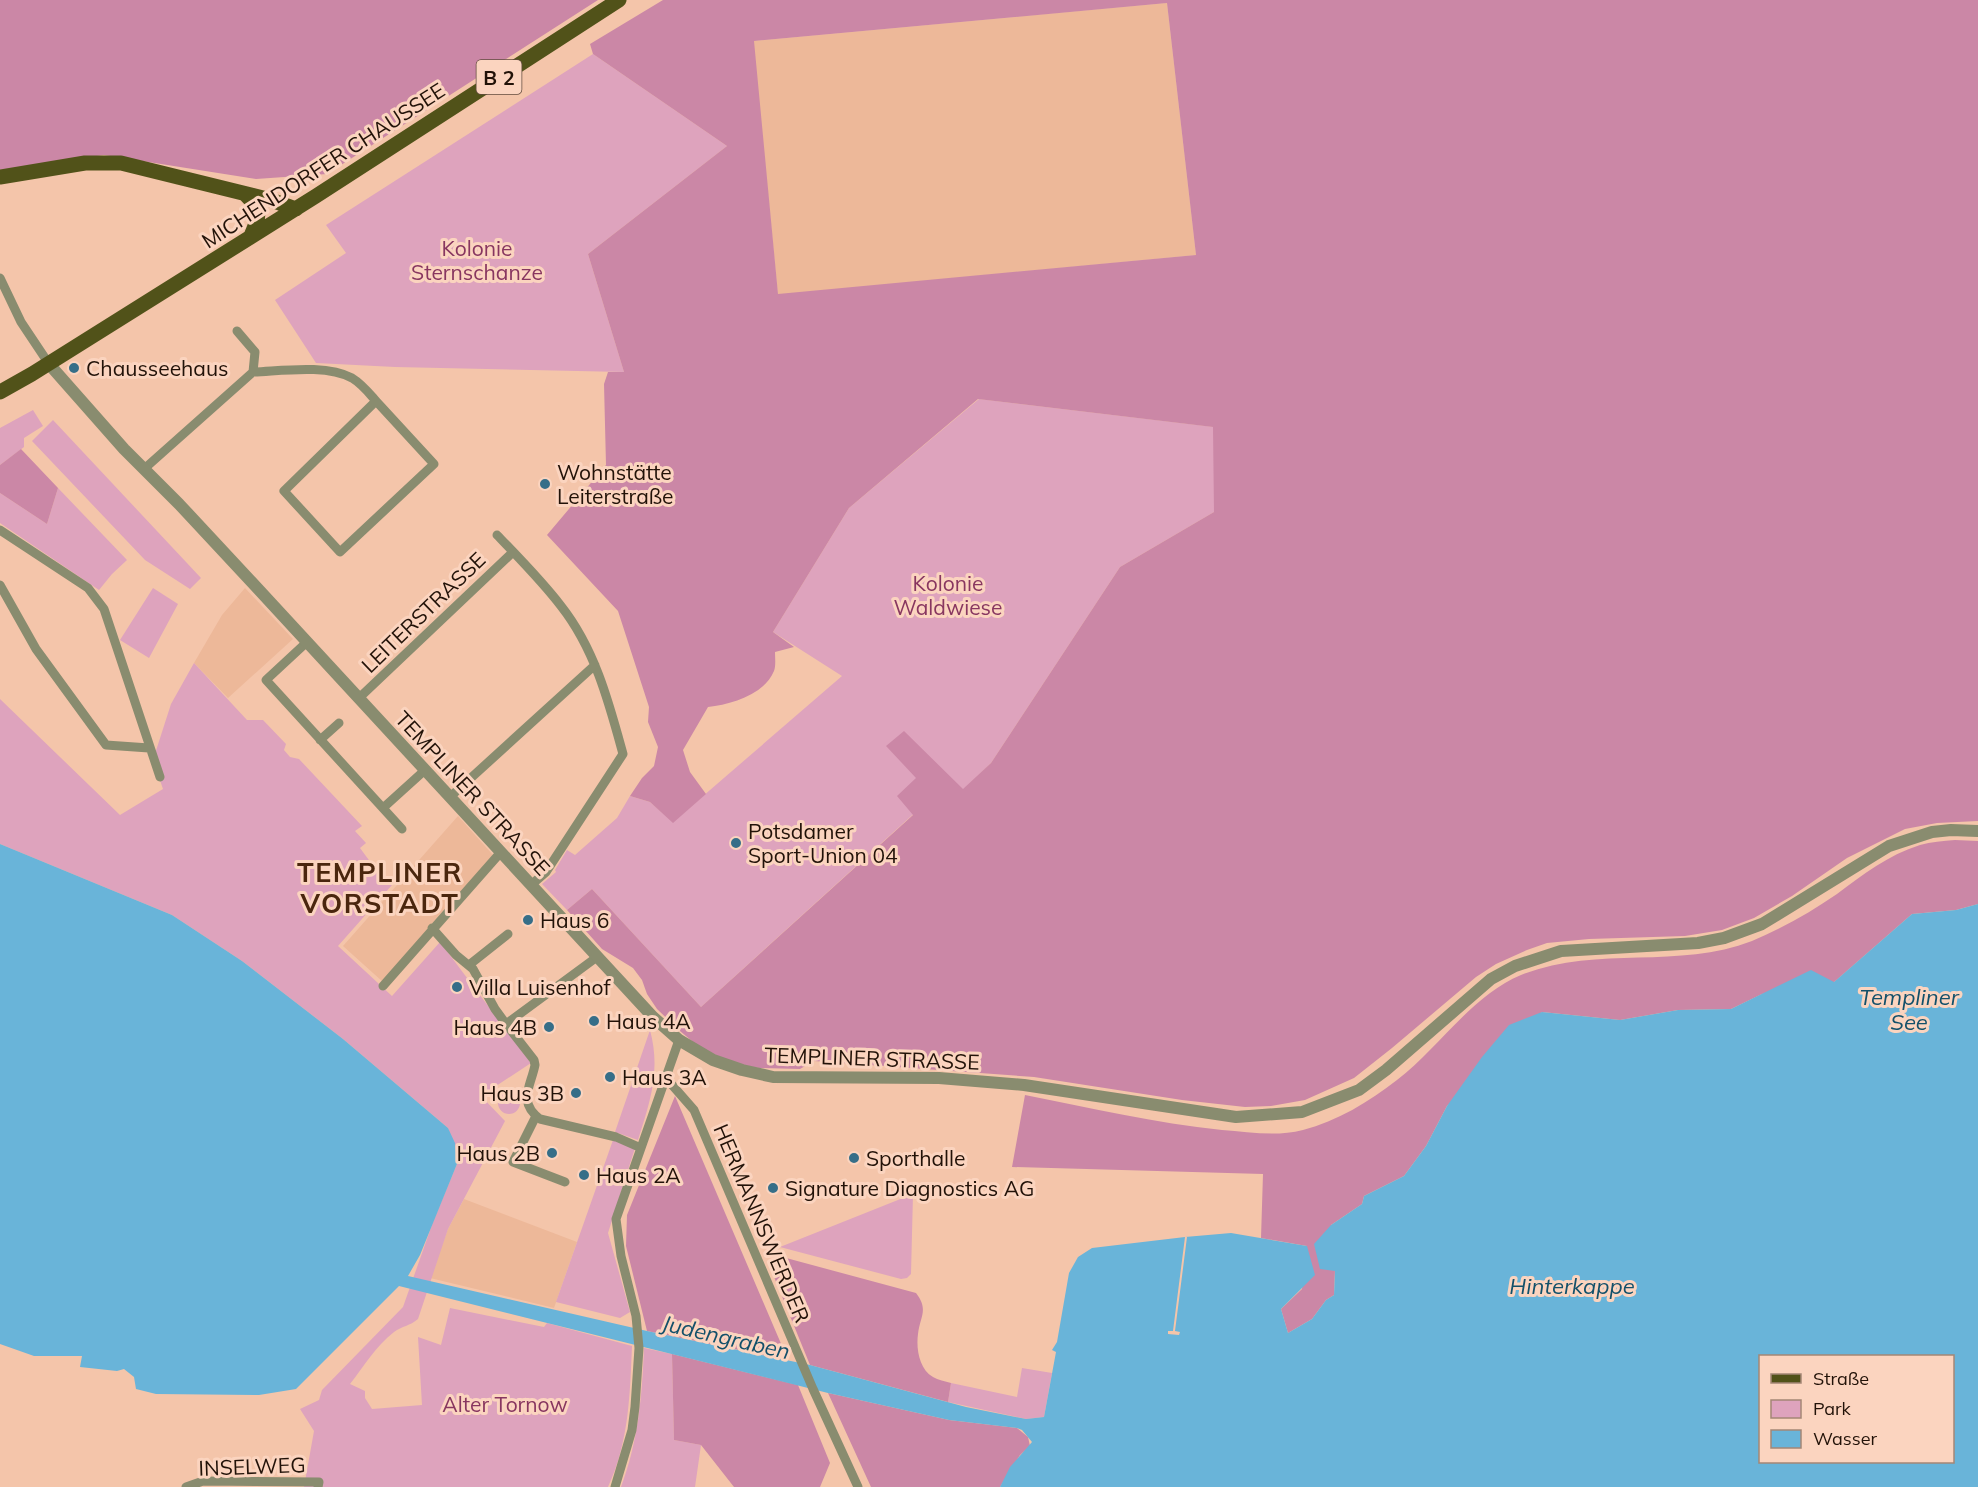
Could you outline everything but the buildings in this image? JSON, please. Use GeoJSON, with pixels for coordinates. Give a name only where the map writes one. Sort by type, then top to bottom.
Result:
{"type":"FeatureCollection","features":[{"type":"Feature","properties":{"kind":"main road","name":"MICHENDORFER CHAUSSEE"},"geometry":{"type":"LineString","coordinates":[[49,364],[296,209],[619,0]]}},
{"type":"Feature","properties":{"kind":"main road"},"geometry":{"type":"LineString","coordinates":[[0,177],[85,163],[121,163],[296,209]]}},
{"type":"Feature","properties":{"kind":"main road"},"geometry":{"type":"LineString","coordinates":[[245,194],[256,206],[258,219],[251,236]]}},
{"type":"Feature","properties":{"kind":"main road","name":"B 2"},"geometry":{"type":"LineString","coordinates":[[0,392],[49,364]]}},
{"type":"Feature","properties":{"kind":"street","name":"TEMPLINER STRASSE"},"geometry":{"type":"LineString","coordinates":[[0,278],[21,322],[49,364],[653,1017],[679,1040],[713,1060],[742,1070],[773,1077],[939,1078],[1024,1084],[1236,1117],[1302,1112],[1359,1090],[1386,1070],[1481,986],[1515,966],[1561,951],[1698,943],[1724,938],[1770,920],[1889,846],[1932,832],[1978,831]]}},
{"type":"Feature","properties":{"kind":"street"},"geometry":{"type":"LineString","coordinates":[[237,331],[255,352],[253,372]]}},
{"type":"Feature","properties":{"kind":"street"},"geometry":{"type":"LineString","coordinates":[[144,469],[253,372],[315,370],[339,373],[354,379],[376,401],[434,464],[340,552],[284,491],[376,401]]}},
{"type":"Feature","properties":{"kind":"street"},"geometry":{"type":"LineString","coordinates":[[0,530],[88,588],[104,609],[160,777]]}},
{"type":"Feature","properties":{"kind":"street","name":"LEITERSTRASSE"},"geometry":{"type":"LineString","coordinates":[[497,535],[562,607],[581,637],[595,665],[608,700],[623,754],[546,872],[531,885]]}},
{"type":"Feature","properties":{"kind":"street","name":"LEITERSTRASSE"},"geometry":{"type":"LineString","coordinates":[[359,698],[513,552]]}},
{"type":"Feature","properties":{"kind":"street"},"geometry":{"type":"LineString","coordinates":[[0,585],[36,649],[106,745],[149,748]]}},
{"type":"Feature","properties":{"kind":"street"},"geometry":{"type":"LineString","coordinates":[[307,642],[266,680],[402,829]]}},
{"type":"Feature","properties":{"kind":"street"},"geometry":{"type":"LineString","coordinates":[[450,797],[595,665]]}},
{"type":"Feature","properties":{"kind":"street"},"geometry":{"type":"LineString","coordinates":[[321,740],[339,723]]}},
{"type":"Feature","properties":{"kind":"street"},"geometry":{"type":"LineString","coordinates":[[383,808],[425,770]]}},
{"type":"Feature","properties":{"kind":"street"},"geometry":{"type":"LineString","coordinates":[[383,986],[501,852]]}},
{"type":"Feature","properties":{"kind":"street"},"geometry":{"type":"LineString","coordinates":[[432,928],[476,974],[495,1009],[534,1060],[536,1065],[527,1096],[530,1108],[536,1116],[616,1137],[641,1148]]}},
{"type":"Feature","properties":{"kind":"street"},"geometry":{"type":"LineString","coordinates":[[469,965],[508,934]]}},
{"type":"Feature","properties":{"kind":"street"},"geometry":{"type":"LineString","coordinates":[[506,1024],[597,957]]}},
{"type":"Feature","properties":{"kind":"street"},"geometry":{"type":"LineString","coordinates":[[615,1487],[632,1430],[639,1348],[638,1328],[621,1256],[616,1219],[679,1040]]}},
{"type":"Feature","properties":{"kind":"street","name":"HERMANNSWERDER"},"geometry":{"type":"LineString","coordinates":[[666,1078],[694,1110],[813,1389],[858,1487]]}},
{"type":"Feature","properties":{"kind":"street"},"geometry":{"type":"LineString","coordinates":[[536,1116],[513,1162],[565,1182]]}},
{"type":"Feature","properties":{"kind":"street","name":"INSELWEG"},"geometry":{"type":"LineString","coordinates":[[186,1487],[203,1481],[318,1484]]}},
{"type":"Feature","properties":{"kind":"shaded area"},"geometry":{"type":"Polygon","coordinates":[[[0,0],[598,0],[327,174],[256,179],[104,155],[0,170],[0,0]]]}},
{"type":"Feature","properties":{"kind":"shaded area"},"geometry":{"type":"Polygon","coordinates":[[[663,0],[1978,0],[1978,821],[1937,823],[1905,829],[1847,858],[1792,896],[1754,918],[1722,930],[1685,936],[1589,939],[1547,943],[1527,950],[1496,964],[1476,977],[1354,1078],[1305,1100],[1271,1106],[1245,1107],[1182,1100],[1034,1077],[814,1061],[800,1069],[759,1068],[734,1064],[699,1047],[657,1009],[633,968],[602,949],[567,910],[592,889],[701,1007],[913,815],[897,796],[916,778],[886,746],[904,731],[963,789],[991,763],[1120,567],[1214,512],[1213,427],[978,399],[849,508],[773,632],[794,647],[775,652],[774,671],[763,686],[755,692],[736,701],[708,707],[683,750],[690,772],[706,794],[673,823],[650,802],[630,796],[642,778],[654,766],[658,747],[648,722],[649,707],[618,611],[547,535],[606,465],[604,384],[608,372],[624,372],[588,254],[727,146],[593,54],[590,44],[663,0]],[[1167,3],[754,41],[778,294],[1196,255],[1167,3]]]}},
{"type":"Feature","properties":{"kind":"shaded area"},"geometry":{"type":"Polygon","coordinates":[[[1167,3],[1196,255],[778,295],[753,41],[1167,3]]]}},
{"type":"Feature","properties":{"kind":"shaded area"},"geometry":{"type":"Polygon","coordinates":[[[21,449],[58,488],[47,524],[0,493],[0,465],[21,449]]]}},
{"type":"Feature","properties":{"kind":"shaded area"},"geometry":{"type":"Polygon","coordinates":[[[245,588],[293,639],[228,698],[194,663],[222,615],[245,588]]]}},
{"type":"Feature","properties":{"kind":"shaded area"},"geometry":{"type":"Polygon","coordinates":[[[458,816],[493,855],[383,982],[343,946],[458,816]]]}},
{"type":"Feature","properties":{"kind":"shaded area"},"geometry":{"type":"Polygon","coordinates":[[[1955,840],[1978,841],[1978,904],[1956,910],[1912,914],[1833,983],[1762,994],[1731,1009],[1678,1010],[1620,1020],[1542,1012],[1447,1106],[1426,1146],[1404,1176],[1364,1196],[1362,1204],[1331,1225],[1335,1270],[1334,1295],[1326,1300],[1312,1319],[1288,1333],[1281,1309],[1302,1289],[1307,1246],[1261,1238],[1263,1174],[1012,1167],[1025,1095],[1197,1127],[1262,1133],[1303,1130],[1340,1116],[1386,1088],[1412,1067],[1486,996],[1521,975],[1549,966],[1578,961],[1666,957],[1724,950],[1752,941],[1806,914],[1897,854],[1924,844],[1955,840]]]}},
{"type":"Feature","properties":{"kind":"shaded area"},"geometry":{"type":"Polygon","coordinates":[[[675,1096],[788,1360],[647,1331],[626,1246],[627,1215],[675,1096]]]}},
{"type":"Feature","properties":{"kind":"shaded area"},"geometry":{"type":"Polygon","coordinates":[[[464,1199],[577,1242],[554,1308],[430,1278],[448,1229],[464,1199]]]}},
{"type":"Feature","properties":{"kind":"shaded area"},"geometry":{"type":"Polygon","coordinates":[[[775,1255],[916,1293],[923,1309],[917,1340],[918,1352],[924,1369],[928,1373],[951,1383],[948,1402],[810,1365],[770,1267],[775,1255]]]}},
{"type":"Feature","properties":{"kind":"shaded area"},"geometry":{"type":"Polygon","coordinates":[[[672,1354],[798,1385],[830,1463],[820,1487],[734,1487],[701,1445],[674,1440],[672,1354]]]}},
{"type":"Feature","properties":{"kind":"shaded area"},"geometry":{"type":"Polygon","coordinates":[[[828,1393],[949,1420],[1017,1428],[1028,1437],[1030,1446],[1020,1455],[1000,1487],[871,1487],[828,1393]]]}},
{"type":"Feature","properties":{"kind":"green space","name":"Kolonie Sternschanze"},"geometry":{"type":"Polygon","coordinates":[[[593,54],[727,146],[588,254],[624,372],[316,363],[275,300],[346,253],[326,225],[593,54]]]}},
{"type":"Feature","properties":{"kind":"green space","name":"Kolonie Waldwiese"},"geometry":{"type":"Polygon","coordinates":[[[979,399],[1214,427],[1214,512],[1120,567],[991,763],[963,790],[952,779],[701,1007],[592,889],[567,910],[542,884],[556,872],[567,850],[575,855],[617,818],[630,796],[650,802],[673,822],[842,676],[773,632],[849,508],[979,399]]]}},
{"type":"Feature","properties":{"kind":"green space"},"geometry":{"type":"Polygon","coordinates":[[[33,410],[43,426],[24,438],[24,447],[0,465],[0,428],[33,410]]]}},
{"type":"Feature","properties":{"kind":"green space"},"geometry":{"type":"Polygon","coordinates":[[[53,420],[201,578],[190,589],[145,560],[32,441],[53,420]]]}},
{"type":"Feature","properties":{"kind":"green space"},"geometry":{"type":"Polygon","coordinates":[[[58,488],[127,560],[99,590],[0,523],[0,493],[47,524],[58,488]]]}},
{"type":"Feature","properties":{"kind":"green space"},"geometry":{"type":"Polygon","coordinates":[[[153,588],[178,604],[149,658],[120,640],[153,588]]]}},
{"type":"Feature","properties":{"kind":"green space","name":"Alter Tornow"},"geometry":{"type":"Polygon","coordinates":[[[194,663],[247,720],[263,720],[286,744],[284,750],[290,757],[299,759],[362,826],[355,831],[366,843],[360,848],[377,871],[392,885],[338,946],[392,996],[440,942],[531,1063],[481,1096],[505,1121],[448,1229],[418,1319],[397,1330],[388,1338],[350,1384],[365,1391],[365,1398],[372,1409],[422,1405],[418,1337],[441,1345],[450,1308],[544,1327],[547,1323],[632,1346],[627,1418],[620,1453],[608,1487],[304,1487],[314,1431],[300,1409],[319,1400],[322,1390],[403,1307],[433,1222],[457,1164],[448,1128],[343,1039],[242,961],[172,915],[0,844],[0,699],[120,815],[163,789],[153,760],[171,704],[194,663]]]}},
{"type":"Feature","properties":{"kind":"green space"},"geometry":{"type":"Polygon","coordinates":[[[650,1030],[654,1059],[653,1086],[638,1140],[615,1132],[650,1030]]]}},
{"type":"Feature","properties":{"kind":"green space"},"geometry":{"type":"Polygon","coordinates":[[[509,1092],[517,1095],[520,1103],[517,1111],[509,1114],[501,1111],[498,1103],[501,1095],[509,1092]]]}},
{"type":"Feature","properties":{"kind":"green space"},"geometry":{"type":"Polygon","coordinates":[[[613,1140],[635,1148],[608,1233],[630,1312],[620,1318],[556,1302],[613,1140]]]}},
{"type":"Feature","properties":{"kind":"green space"},"geometry":{"type":"Polygon","coordinates":[[[913,1194],[911,1274],[907,1278],[901,1279],[780,1247],[913,1194]]]}},
{"type":"Feature","properties":{"kind":"green space"},"geometry":{"type":"Polygon","coordinates":[[[644,1348],[672,1354],[674,1440],[701,1445],[695,1487],[621,1487],[638,1419],[644,1348]]]}},
{"type":"Feature","properties":{"kind":"green space"},"geometry":{"type":"Polygon","coordinates":[[[1022,1368],[1052,1373],[1044,1417],[1026,1419],[948,1402],[951,1383],[1017,1397],[1022,1368]]]}},
{"type":"Feature","properties":{"kind":"water"},"geometry":{"type":"Polygon","coordinates":[[[0,844],[172,915],[242,961],[343,1039],[448,1128],[455,1143],[457,1164],[420,1255],[408,1276],[647,1331],[810,1365],[966,1407],[1026,1419],[1044,1417],[1056,1352],[1052,1350],[1057,1342],[1069,1273],[1078,1257],[1092,1248],[1231,1233],[1307,1246],[1315,1275],[1281,1309],[1288,1333],[1312,1319],[1326,1300],[1334,1295],[1335,1271],[1320,1269],[1314,1244],[1331,1225],[1362,1204],[1364,1196],[1404,1176],[1426,1146],[1447,1106],[1482,1057],[1509,1025],[1542,1012],[1620,1020],[1678,1010],[1731,1009],[1811,970],[1834,982],[1912,914],[1956,910],[1978,904],[1978,1487],[1000,1487],[1010,1467],[1032,1442],[1022,1430],[1017,1428],[949,1420],[828,1393],[399,1286],[296,1389],[259,1395],[156,1394],[136,1389],[134,1377],[124,1369],[117,1371],[80,1367],[82,1356],[34,1356],[0,1344],[0,844]]]}},
{"type":"Feature","properties":{"kind":"pier"},"geometry":{"type":"Polygon","coordinates":[[[1185,1237],[1187,1237],[1175,1331],[1180,1332],[1179,1335],[1168,1334],[1168,1331],[1173,1331],[1185,1237]]]}},
{"type":"Feature","properties":{"kind":"place","name":"Chausseehaus"},"geometry":{"type":"Point","coordinates":[74,368]}},
{"type":"Feature","properties":{"kind":"place","name":"Wohnstätte Leiterstraße"},"geometry":{"type":"Point","coordinates":[545,484]}},
{"type":"Feature","properties":{"kind":"place","name":"Potsdamer Sport-Union 04"},"geometry":{"type":"Point","coordinates":[736,843]}},
{"type":"Feature","properties":{"kind":"place","name":"Haus 6"},"geometry":{"type":"Point","coordinates":[528,920]}},
{"type":"Feature","properties":{"kind":"place","name":"Villa Luisenhof"},"geometry":{"type":"Point","coordinates":[457,987]}},
{"type":"Feature","properties":{"kind":"place","name":"Haus 4A"},"geometry":{"type":"Point","coordinates":[594,1021]}},
{"type":"Feature","properties":{"kind":"place","name":"Haus 4B"},"geometry":{"type":"Point","coordinates":[549,1027]}},
{"type":"Feature","properties":{"kind":"place","name":"Haus 3A"},"geometry":{"type":"Point","coordinates":[610,1077]}},
{"type":"Feature","properties":{"kind":"place","name":"Haus 3B"},"geometry":{"type":"Point","coordinates":[576,1093]}},
{"type":"Feature","properties":{"kind":"place","name":"Haus 2B"},"geometry":{"type":"Point","coordinates":[552,1153]}},
{"type":"Feature","properties":{"kind":"place","name":"Sporthalle"},"geometry":{"type":"Point","coordinates":[854,1158]}},
{"type":"Feature","properties":{"kind":"place","name":"Haus 2A"},"geometry":{"type":"Point","coordinates":[584,1175]}},
{"type":"Feature","properties":{"kind":"place","name":"Signature Diagnostics AG"},"geometry":{"type":"Point","coordinates":[773,1188]}},
{"type":"Feature","properties":{"kind":"district","name":"TEMPLINER VORSTADT"},"geometry":{"type":"Point","coordinates":[380,888]}},
{"type":"Feature","properties":{"kind":"water label","name":"Templiner See"},"geometry":{"type":"Point","coordinates":[1909,1010]}},
{"type":"Feature","properties":{"kind":"water label","name":"Hinterkappe"},"geometry":{"type":"Point","coordinates":[1572,1286]}},
{"type":"Feature","properties":{"kind":"water label","name":"Judengraben"},"geometry":{"type":"Point","coordinates":[726,1337]}}]}
